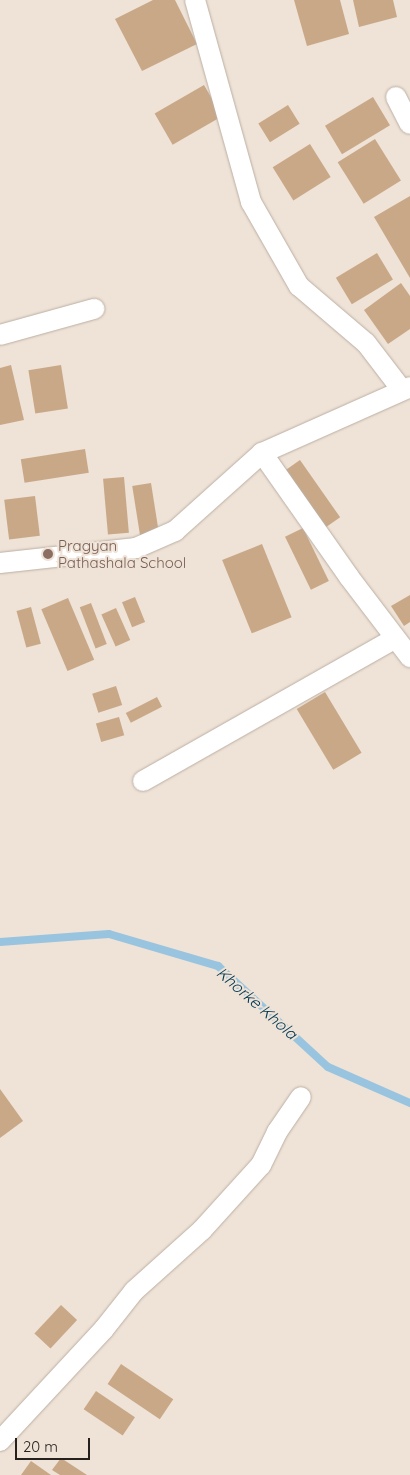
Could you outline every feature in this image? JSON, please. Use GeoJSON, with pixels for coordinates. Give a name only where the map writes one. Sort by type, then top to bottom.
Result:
{"type":"FeatureCollection","features":[{"type":"Feature","properties":{"kind":"street"},"geometry":{"type":"LineString","coordinates":[[0,563],[136,548],[175,531],[262,453],[406,388],[366,343],[299,286],[251,202],[195,0]]}},
{"type":"Feature","properties":{"kind":"street"},"geometry":{"type":"LineString","coordinates":[[396,97],[410,124]]}},
{"type":"Feature","properties":{"kind":"street"},"geometry":{"type":"LineString","coordinates":[[0,335],[94,309]]}},
{"type":"Feature","properties":{"kind":"street"},"geometry":{"type":"LineString","coordinates":[[262,453],[394,639],[410,657]]}},
{"type":"Feature","properties":{"kind":"street"},"geometry":{"type":"LineString","coordinates":[[143,781],[394,639]]}},
{"type":"Feature","properties":{"kind":"street"},"geometry":{"type":"LineString","coordinates":[[0,1441],[104,1329],[134,1290],[202,1230],[261,1164],[277,1132],[301,1097]]}},
{"type":"Feature","properties":{"kind":"building"},"geometry":{"type":"Polygon","coordinates":[[[153,0],[175,0],[197,44],[142,71],[115,19],[153,0]]]}},
{"type":"Feature","properties":{"kind":"building"},"geometry":{"type":"Polygon","coordinates":[[[294,0],[340,0],[349,34],[307,46],[294,0]]]}},
{"type":"Feature","properties":{"kind":"building"},"geometry":{"type":"Polygon","coordinates":[[[353,0],[393,0],[397,17],[359,27],[353,0]]]}},
{"type":"Feature","properties":{"kind":"building"},"geometry":{"type":"Polygon","coordinates":[[[204,85],[222,116],[173,145],[155,114],[204,85]]]}},
{"type":"Feature","properties":{"kind":"building"},"geometry":{"type":"Polygon","coordinates":[[[373,97],[390,125],[342,154],[325,126],[373,97]]]}},
{"type":"Feature","properties":{"kind":"building"},"geometry":{"type":"Polygon","coordinates":[[[288,105],[300,124],[270,142],[258,124],[288,105]]]}},
{"type":"Feature","properties":{"kind":"building"},"geometry":{"type":"Polygon","coordinates":[[[375,139],[401,181],[364,204],[338,162],[375,139]]]}},
{"type":"Feature","properties":{"kind":"building"},"geometry":{"type":"Polygon","coordinates":[[[310,144],[331,177],[293,200],[273,167],[310,144]]]}},
{"type":"Feature","properties":{"kind":"building"},"geometry":{"type":"Polygon","coordinates":[[[410,196],[410,278],[374,217],[410,196]]]}},
{"type":"Feature","properties":{"kind":"building"},"geometry":{"type":"Polygon","coordinates":[[[377,253],[393,280],[352,304],[336,278],[377,253]]]}},
{"type":"Feature","properties":{"kind":"building"},"geometry":{"type":"Polygon","coordinates":[[[401,283],[410,296],[410,329],[388,344],[364,310],[401,283]]]}},
{"type":"Feature","properties":{"kind":"building"},"geometry":{"type":"Polygon","coordinates":[[[11,365],[24,420],[0,425],[0,368],[11,365]]]}},
{"type":"Feature","properties":{"kind":"building"},"geometry":{"type":"Polygon","coordinates":[[[61,365],[68,408],[35,414],[28,370],[61,365]]]}},
{"type":"Feature","properties":{"kind":"building"},"geometry":{"type":"Polygon","coordinates":[[[85,449],[89,473],[25,483],[21,459],[85,449]]]}},
{"type":"Feature","properties":{"kind":"building"},"geometry":{"type":"Polygon","coordinates":[[[300,460],[340,517],[326,527],[286,470],[300,460]]]}},
{"type":"Feature","properties":{"kind":"building"},"geometry":{"type":"Polygon","coordinates":[[[124,477],[129,533],[108,535],[103,479],[124,477]]]}},
{"type":"Feature","properties":{"kind":"building"},"geometry":{"type":"Polygon","coordinates":[[[151,483],[159,536],[141,539],[132,486],[151,483]]]}},
{"type":"Feature","properties":{"kind":"building"},"geometry":{"type":"Polygon","coordinates":[[[35,496],[40,536],[9,539],[4,500],[35,496]]]}},
{"type":"Feature","properties":{"kind":"building"},"geometry":{"type":"Polygon","coordinates":[[[303,528],[329,581],[311,590],[285,537],[303,528]]]}},
{"type":"Feature","properties":{"kind":"building"},"geometry":{"type":"Polygon","coordinates":[[[262,544],[292,617],[252,633],[222,560],[262,544]]]}},
{"type":"Feature","properties":{"kind":"building"},"geometry":{"type":"Polygon","coordinates":[[[410,595],[410,622],[404,626],[391,606],[410,595]]]}},
{"type":"Feature","properties":{"kind":"building"},"geometry":{"type":"Polygon","coordinates":[[[135,597],[145,622],[132,627],[122,602],[135,597]]]}},
{"type":"Feature","properties":{"kind":"building"},"geometry":{"type":"Polygon","coordinates":[[[68,598],[94,660],[67,671],[41,609],[68,598]]]}},
{"type":"Feature","properties":{"kind":"building"},"geometry":{"type":"Polygon","coordinates":[[[91,603],[107,644],[96,648],[80,607],[91,603]]]}},
{"type":"Feature","properties":{"kind":"building"},"geometry":{"type":"Polygon","coordinates":[[[31,607],[41,644],[26,648],[17,611],[31,607]]]}},
{"type":"Feature","properties":{"kind":"building"},"geometry":{"type":"Polygon","coordinates":[[[116,608],[130,640],[116,646],[101,615],[116,608]]]}},
{"type":"Feature","properties":{"kind":"building"},"geometry":{"type":"Polygon","coordinates":[[[116,686],[122,705],[98,713],[92,694],[116,686]]]}},
{"type":"Feature","properties":{"kind":"building"},"geometry":{"type":"Polygon","coordinates":[[[325,692],[362,753],[333,770],[297,709],[325,692]]]}},
{"type":"Feature","properties":{"kind":"building"},"geometry":{"type":"Polygon","coordinates":[[[157,697],[162,707],[131,723],[126,713],[157,697]]]}},
{"type":"Feature","properties":{"kind":"building"},"geometry":{"type":"Polygon","coordinates":[[[119,717],[124,735],[101,742],[96,724],[119,717]]]}},
{"type":"Feature","properties":{"kind":"building"},"geometry":{"type":"Polygon","coordinates":[[[0,1089],[23,1121],[0,1138],[0,1089]]]}},
{"type":"Feature","properties":{"kind":"building"},"geometry":{"type":"Polygon","coordinates":[[[61,1305],[77,1320],[50,1349],[34,1334],[61,1305]]]}},
{"type":"Feature","properties":{"kind":"building"},"geometry":{"type":"Polygon","coordinates":[[[121,1364],[173,1399],[160,1419],[108,1384],[121,1364]]]}},
{"type":"Feature","properties":{"kind":"building"},"geometry":{"type":"Polygon","coordinates":[[[96,1391],[135,1417],[123,1436],[84,1409],[96,1391]]]}},
{"type":"Feature","properties":{"kind":"building"},"geometry":{"type":"Polygon","coordinates":[[[61,1458],[87,1475],[60,1475],[52,1470],[61,1458]]]}},
{"type":"Feature","properties":{"kind":"building"},"geometry":{"type":"Polygon","coordinates":[[[31,1461],[51,1475],[21,1475],[31,1461]]]}},
{"type":"Feature","properties":{"kind":"waterway","name":"Khorke Khola"},"geometry":{"type":"LineString","coordinates":[[0,942],[109,934],[218,966],[328,1067],[410,1103]]}},
{"type":"Feature","properties":{"kind":"place","name":"Pragyan Pathashala School"},"geometry":{"type":"Point","coordinates":[48,554]}}]}
